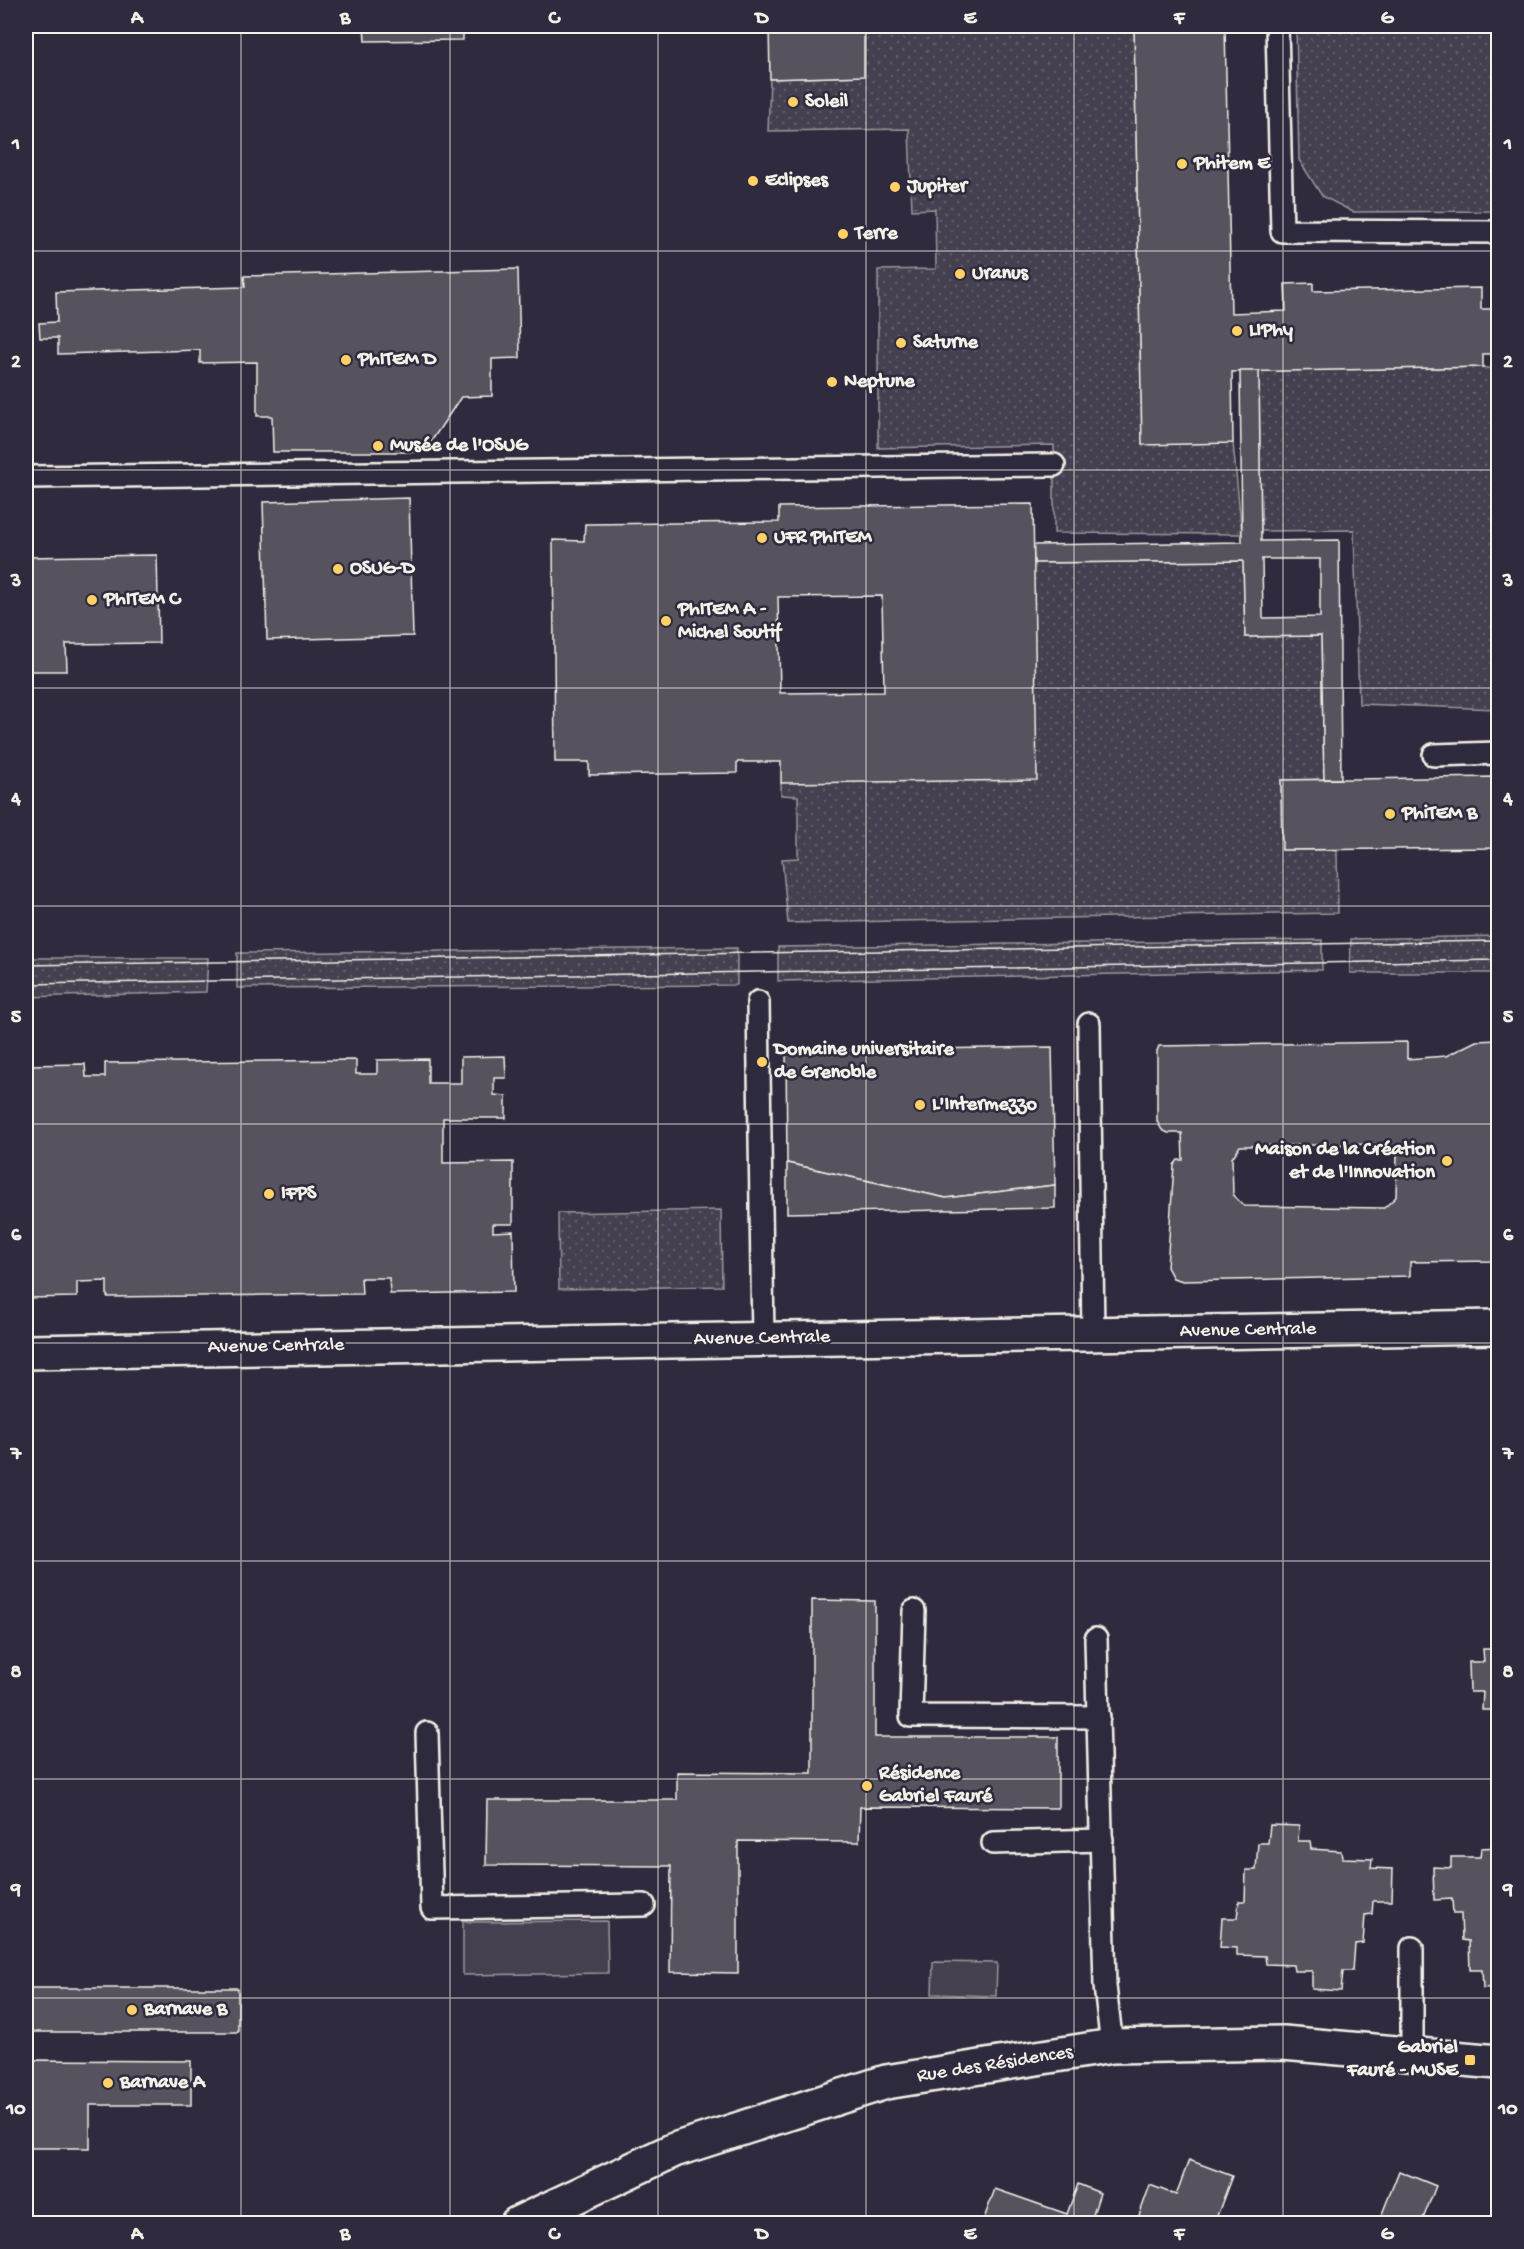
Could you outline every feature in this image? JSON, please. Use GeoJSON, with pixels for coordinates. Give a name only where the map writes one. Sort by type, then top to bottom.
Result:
{"type":"FeatureCollection","features":[{"type":"Feature","properties":{"kind":"street","name":"Avenue Centrale"},"geometry":{"type":"LineString","coordinates":[[26,1352],[1498,1327]]}},
{"type":"Feature","properties":{"kind":"street","name":"Rue des Résidences"},"geometry":{"type":"LineString","coordinates":[[517,2223],[674,2150],[886,2082],[1112,2046],[1282,2043],[1498,2061]]}},
{"type":"Feature","properties":{"kind":"lane"},"geometry":{"type":"LineString","coordinates":[[1277,26],[1282,231],[1498,232]]}},
{"type":"Feature","properties":{"kind":"lane"},"geometry":{"type":"LineString","coordinates":[[26,477],[1054,465]]}},
{"type":"Feature","properties":{"kind":"lane"},"geometry":{"type":"LineString","coordinates":[[1434,755],[1498,753]]}},
{"type":"Feature","properties":{"kind":"lane"},"geometry":{"type":"LineString","coordinates":[[758,1002],[763,1339]]}},
{"type":"Feature","properties":{"kind":"lane"},"geometry":{"type":"LineString","coordinates":[[1089,1024],[1093,1334]]}},
{"type":"Feature","properties":{"kind":"lane"},"geometry":{"type":"LineString","coordinates":[[914,1611],[911,1716],[1099,1717]]}},
{"type":"Feature","properties":{"kind":"lane"},"geometry":{"type":"LineString","coordinates":[[1096,1639],[1105,1986],[1112,2046]]}},
{"type":"Feature","properties":{"kind":"lane"},"geometry":{"type":"LineString","coordinates":[[427,1733],[432,1908],[644,1905]]}},
{"type":"Feature","properties":{"kind":"lane"},"geometry":{"type":"LineString","coordinates":[[993,1843],[1102,1840]]}},
{"type":"Feature","properties":{"kind":"lane"},"geometry":{"type":"LineString","coordinates":[[1412,1948],[1412,2055]]}},
{"type":"Feature","properties":{"kind":"shaded area"},"geometry":{"type":"Polygon","coordinates":[[[864,26],[1134,26],[1142,444],[1233,443],[1242,534],[1054,533],[1054,445],[878,448],[878,270],[936,269],[935,209],[912,210],[909,129],[768,131],[770,79],[864,76],[864,26]]]}},
{"type":"Feature","properties":{"kind":"shaded area"},"geometry":{"type":"Polygon","coordinates":[[[1296,26],[1498,26],[1498,211],[1353,212],[1322,196],[1299,160],[1296,26]]]}},
{"type":"Feature","properties":{"kind":"shaded area"},"geometry":{"type":"Polygon","coordinates":[[[1483,367],[1498,370],[1498,709],[1359,704],[1354,530],[1261,531],[1259,371],[1483,367]]]}},
{"type":"Feature","properties":{"kind":"shaded area"},"geometry":{"type":"Polygon","coordinates":[[[1243,561],[1245,637],[1321,636],[1324,779],[1281,780],[1282,850],[1337,850],[1338,913],[788,923],[782,859],[798,858],[798,796],[781,795],[781,783],[1034,563],[1243,561]]]}},
{"type":"Feature","properties":{"kind":"shaded area"},"geometry":{"type":"Polygon","coordinates":[[[1498,936],[1498,973],[1350,973],[1351,939],[1498,936]]]}},
{"type":"Feature","properties":{"kind":"shaded area"},"geometry":{"type":"Polygon","coordinates":[[[1322,940],[1322,970],[778,981],[778,947],[1322,940]]]}},
{"type":"Feature","properties":{"kind":"shaded area"},"geometry":{"type":"Polygon","coordinates":[[[737,948],[737,985],[237,988],[237,953],[737,948]]]}},
{"type":"Feature","properties":{"kind":"shaded area"},"geometry":{"type":"Polygon","coordinates":[[[26,958],[208,958],[206,992],[26,997],[26,958]]]}},
{"type":"Feature","properties":{"kind":"shaded area"},"geometry":{"type":"Polygon","coordinates":[[[721,1210],[722,1286],[559,1289],[558,1213],[721,1210]]]}},
{"type":"Feature","properties":{"kind":"shaded area"},"geometry":{"type":"Polygon","coordinates":[[[607,1921],[608,1973],[463,1975],[463,1922],[607,1921]]]}},
{"type":"Feature","properties":{"kind":"shaded area"},"geometry":{"type":"Polygon","coordinates":[[[933,1962],[997,1963],[996,1996],[932,1994],[933,1962]]]}},
{"type":"Feature","properties":{"kind":"building"},"geometry":{"type":"Polygon","coordinates":[[[364,26],[463,26],[463,40],[365,41],[364,26]]]}},
{"type":"Feature","properties":{"kind":"building"},"geometry":{"type":"Polygon","coordinates":[[[769,26],[864,26],[864,76],[770,79],[769,26]]]}},
{"type":"Feature","properties":{"kind":"building","name":"Phitem E"},"geometry":{"type":"Polygon","coordinates":[[[1134,26],[1225,26],[1231,313],[1286,311],[1285,284],[1313,283],[1313,291],[1481,288],[1481,309],[1498,309],[1498,354],[1483,354],[1483,367],[1232,372],[1233,443],[1142,445],[1134,26]]]}},
{"type":"Feature","properties":{"kind":"building","name":"PhITEM D"},"geometry":{"type":"Polygon","coordinates":[[[518,269],[520,358],[492,359],[492,396],[461,397],[424,452],[273,452],[272,416],[257,416],[257,362],[200,363],[200,350],[58,354],[58,338],[40,338],[39,323],[57,322],[56,292],[245,287],[244,276],[518,269]]]}},
{"type":"Feature","properties":{"kind":"building"},"geometry":{"type":"Polygon","coordinates":[[[1240,371],[1259,371],[1261,541],[1339,540],[1341,779],[1324,779],[1321,636],[1245,637],[1243,561],[1034,563],[1033,545],[1242,542],[1240,371]],[[1262,559],[1263,618],[1320,617],[1320,559],[1262,559]]]}},
{"type":"Feature","properties":{"kind":"building","name":"OSUG-D"},"geometry":{"type":"Polygon","coordinates":[[[409,498],[413,636],[267,640],[263,502],[409,498]]]}},
{"type":"Feature","properties":{"kind":"building","name":"PhITEM A - Michel Soutif"},"geometry":{"type":"Polygon","coordinates":[[[1033,504],[1037,780],[781,783],[781,762],[737,762],[737,773],[589,775],[589,762],[555,762],[553,540],[584,541],[585,524],[779,522],[779,507],[1033,504]],[[882,596],[778,597],[780,693],[884,692],[882,596]]]}},
{"type":"Feature","properties":{"kind":"building","name":"PhITEM C"},"geometry":{"type":"Polygon","coordinates":[[[157,555],[159,643],[66,644],[67,671],[26,671],[26,557],[157,555]]]}},
{"type":"Feature","properties":{"kind":"building","name":"PhiTEM B"},"geometry":{"type":"Polygon","coordinates":[[[1498,777],[1498,848],[1282,850],[1281,780],[1498,777]]]}},
{"type":"Feature","properties":{"kind":"building","name":"Maison de la Création et de l'Innovation"},"geometry":{"type":"Polygon","coordinates":[[[1498,1040],[1498,1261],[1410,1262],[1410,1276],[1183,1281],[1173,1278],[1167,1267],[1174,1165],[1178,1160],[1183,1160],[1182,1133],[1168,1133],[1162,1130],[1157,1121],[1157,1051],[1159,1046],[1407,1042],[1407,1059],[1446,1056],[1476,1041],[1498,1040]],[[1386,1144],[1240,1146],[1232,1158],[1233,1195],[1244,1206],[1384,1208],[1396,1197],[1397,1155],[1386,1144]]]}},
{"type":"Feature","properties":{"kind":"building","name":"L'Intermezzo"},"geometry":{"type":"Polygon","coordinates":[[[1052,1047],[1055,1185],[946,1198],[787,1163],[786,1051],[1052,1047]]]}},
{"type":"Feature","properties":{"kind":"building","name":"IFPS"},"geometry":{"type":"Polygon","coordinates":[[[505,1056],[506,1078],[494,1078],[494,1095],[506,1096],[506,1118],[443,1118],[443,1163],[513,1162],[513,1224],[493,1224],[493,1232],[513,1231],[514,1292],[390,1294],[389,1278],[361,1278],[362,1294],[107,1297],[107,1281],[77,1282],[77,1297],[26,1298],[26,1065],[85,1064],[86,1077],[105,1077],[105,1063],[356,1060],[356,1074],[377,1074],[377,1060],[428,1059],[428,1083],[461,1083],[461,1057],[505,1056]]]}},
{"type":"Feature","properties":{"kind":"building"},"geometry":{"type":"Polygon","coordinates":[[[787,1163],[946,1198],[1055,1185],[1055,1208],[787,1213],[787,1163]]]}},
{"type":"Feature","properties":{"kind":"building","name":"Résidence Gabriel Fauré"},"geometry":{"type":"Polygon","coordinates":[[[812,1600],[875,1601],[875,1737],[1058,1737],[1058,1808],[860,1807],[859,1842],[738,1841],[738,1973],[670,1972],[671,1866],[486,1865],[487,1800],[677,1800],[677,1772],[812,1773],[812,1600]]]}},
{"type":"Feature","properties":{"kind":"building"},"geometry":{"type":"Polygon","coordinates":[[[1483,1649],[1498,1649],[1498,1710],[1482,1710],[1483,1692],[1470,1692],[1469,1662],[1484,1662],[1483,1649]]]}},
{"type":"Feature","properties":{"kind":"building"},"geometry":{"type":"Polygon","coordinates":[[[1270,1825],[1299,1826],[1298,1841],[1310,1841],[1311,1849],[1341,1851],[1342,1858],[1372,1859],[1371,1868],[1393,1869],[1392,1901],[1373,1901],[1372,1914],[1365,1915],[1363,1943],[1355,1944],[1353,1971],[1343,1971],[1341,1991],[1312,1989],[1312,1971],[1294,1971],[1293,1965],[1266,1964],[1265,1956],[1237,1955],[1237,1948],[1220,1947],[1222,1918],[1237,1918],[1239,1901],[1245,1901],[1246,1870],[1256,1870],[1258,1843],[1268,1843],[1270,1825]]]}},
{"type":"Feature","properties":{"kind":"building"},"geometry":{"type":"Polygon","coordinates":[[[1498,1847],[1498,1987],[1483,1988],[1482,1970],[1470,1970],[1469,1941],[1462,1940],[1461,1914],[1453,1914],[1452,1899],[1434,1900],[1433,1867],[1451,1868],[1451,1857],[1480,1857],[1481,1848],[1498,1847]]]}},
{"type":"Feature","properties":{"kind":"building","name":"Barnave B"},"geometry":{"type":"Polygon","coordinates":[[[26,1988],[238,1988],[238,2032],[26,2032],[26,1988]]]}},
{"type":"Feature","properties":{"kind":"building","name":"Barnave A"},"geometry":{"type":"Polygon","coordinates":[[[26,2060],[191,2061],[191,2105],[90,2105],[90,2148],[26,2148],[26,2060]]]}},
{"type":"Feature","properties":{"kind":"building"},"geometry":{"type":"Polygon","coordinates":[[[1189,2160],[1232,2176],[1214,2224],[1205,2224],[1196,2220],[1195,2224],[1136,2224],[1150,2185],[1176,2195],[1189,2160]]]}},
{"type":"Feature","properties":{"kind":"building"},"geometry":{"type":"Polygon","coordinates":[[[1399,2171],[1436,2186],[1421,2224],[1378,2224],[1399,2171]]]}},
{"type":"Feature","properties":{"kind":"building"},"geometry":{"type":"Polygon","coordinates":[[[1078,2184],[1100,2193],[1090,2224],[982,2224],[995,2189],[1067,2214],[1078,2184]]]}},
{"type":"Feature","properties":{"kind":"tram line"},"geometry":{"type":"LineString","coordinates":[[26,965],[1498,941]]}},
{"type":"Feature","properties":{"kind":"tram line"},"geometry":{"type":"LineString","coordinates":[[26,984],[1498,960]]}},
{"type":"Feature","properties":{"kind":"place","name":"Soleil"},"geometry":{"type":"Point","coordinates":[793,102]}},
{"type":"Feature","properties":{"kind":"place","name":"Phitem E"},"geometry":{"type":"Point","coordinates":[1182,164]}},
{"type":"Feature","properties":{"kind":"place","name":"Eclipses"},"geometry":{"type":"Point","coordinates":[753,181]}},
{"type":"Feature","properties":{"kind":"place","name":"Jupiter"},"geometry":{"type":"Point","coordinates":[895,187]}},
{"type":"Feature","properties":{"kind":"place","name":"Terre"},"geometry":{"type":"Point","coordinates":[843,234]}},
{"type":"Feature","properties":{"kind":"place","name":"Uranus"},"geometry":{"type":"Point","coordinates":[960,274]}},
{"type":"Feature","properties":{"kind":"place","name":"LIPhy"},"geometry":{"type":"Point","coordinates":[1237,331]}},
{"type":"Feature","properties":{"kind":"place","name":"Saturne"},"geometry":{"type":"Point","coordinates":[901,343]}},
{"type":"Feature","properties":{"kind":"place","name":"PhITEM D"},"geometry":{"type":"Point","coordinates":[346,360]}},
{"type":"Feature","properties":{"kind":"place","name":"Neptune"},"geometry":{"type":"Point","coordinates":[832,382]}},
{"type":"Feature","properties":{"kind":"place","name":"Musée de l'OSUG"},"geometry":{"type":"Point","coordinates":[378,446]}},
{"type":"Feature","properties":{"kind":"place","name":"UFR PhITEM"},"geometry":{"type":"Point","coordinates":[762,538]}},
{"type":"Feature","properties":{"kind":"place","name":"OSUG-D"},"geometry":{"type":"Point","coordinates":[338,569]}},
{"type":"Feature","properties":{"kind":"place","name":"PhITEM C"},"geometry":{"type":"Point","coordinates":[92,600]}},
{"type":"Feature","properties":{"kind":"place","name":"PhITEM A - Michel Soutif"},"geometry":{"type":"Point","coordinates":[666,621]}},
{"type":"Feature","properties":{"kind":"place","name":"PhiTEM B"},"geometry":{"type":"Point","coordinates":[1390,814]}},
{"type":"Feature","properties":{"kind":"place","name":"Domaine universitaire de Grenoble"},"geometry":{"type":"Point","coordinates":[762,1062]}},
{"type":"Feature","properties":{"kind":"place","name":"L'Intermezzo"},"geometry":{"type":"Point","coordinates":[920,1105]}},
{"type":"Feature","properties":{"kind":"place","name":"Maison de la Création et de l'Innovation"},"geometry":{"type":"Point","coordinates":[1447,1161]}},
{"type":"Feature","properties":{"kind":"place","name":"IFPS"},"geometry":{"type":"Point","coordinates":[269,1194]}},
{"type":"Feature","properties":{"kind":"place","name":"Résidence Gabriel Fauré"},"geometry":{"type":"Point","coordinates":[867,1786]}},
{"type":"Feature","properties":{"kind":"place","name":"Barnave B"},"geometry":{"type":"Point","coordinates":[132,2010]}},
{"type":"Feature","properties":{"kind":"place","name":"Gabriel Fauré - MUSE"},"geometry":{"type":"Point","coordinates":[1470,2060]}},
{"type":"Feature","properties":{"kind":"place","name":"Barnave A"},"geometry":{"type":"Point","coordinates":[108,2083]}}]}
